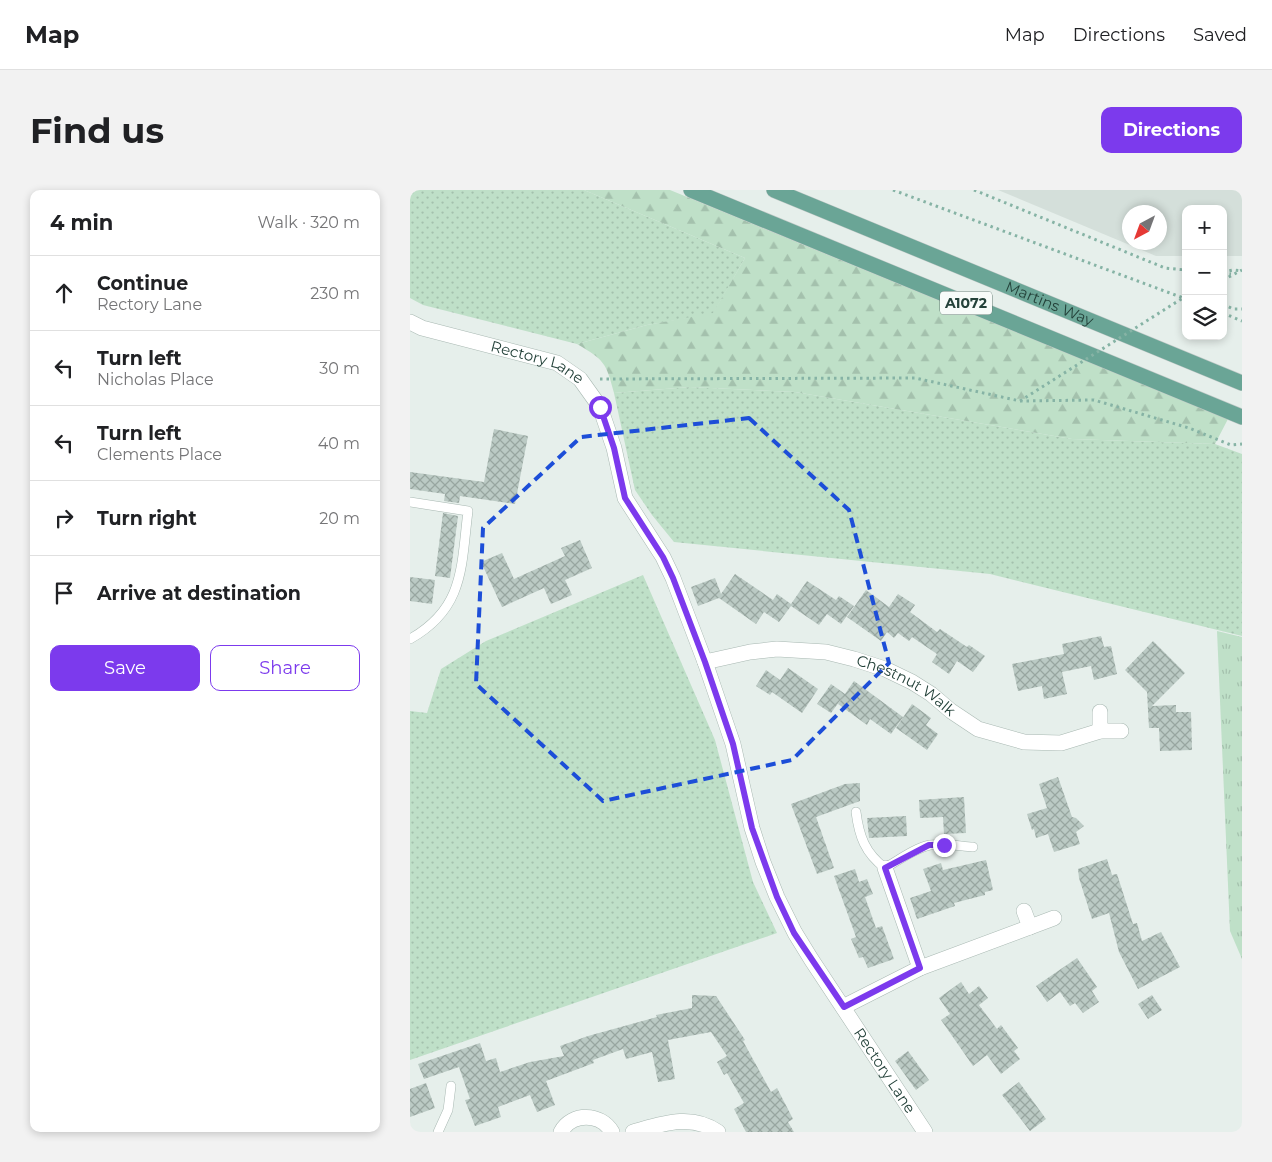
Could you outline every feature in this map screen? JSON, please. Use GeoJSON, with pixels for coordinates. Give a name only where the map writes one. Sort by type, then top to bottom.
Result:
{"type":"FeatureCollection","features":[{"type":"Feature","properties":{"kind":"main road","name":"A1072"},"geometry":{"type":"LineString","coordinates":[[691,190],[1242,417]]}},
{"type":"Feature","properties":{"kind":"main road","name":"Martins Way"},"geometry":{"type":"LineString","coordinates":[[774,190],[1242,383]]}},
{"type":"Feature","properties":{"kind":"street","name":"Rectory Lane"},"geometry":{"type":"LineString","coordinates":[[410,322],[422,328],[557,363],[580,379],[600,407],[614,448],[625,498],[666,564],[705,662],[733,744],[752,828],[777,897],[794,933],[925,1132]]}},
{"type":"Feature","properties":{"kind":"street","name":"Chestnut Walk"},"geometry":{"type":"LineString","coordinates":[[705,662],[750,652],[777,650],[826,652],[885,669],[932,694],[951,711],[978,729],[1024,742],[1061,744],[1100,731],[1121,731]]}},
{"type":"Feature","properties":{"kind":"street"},"geometry":{"type":"LineString","coordinates":[[1100,712],[1100,731]]}},
{"type":"Feature","properties":{"kind":"street"},"geometry":{"type":"LineString","coordinates":[[885,868],[920,968]]}},
{"type":"Feature","properties":{"kind":"street"},"geometry":{"type":"LineString","coordinates":[[1024,911],[1030,927]]}},
{"type":"Feature","properties":{"kind":"street"},"geometry":{"type":"LineString","coordinates":[[844,1007],[920,968],[1054,918]]}},
{"type":"Feature","properties":{"kind":"street"},"geometry":{"type":"LineString","coordinates":[[562,1132],[570,1122],[578,1118],[587,1117],[596,1118],[604,1122],[612,1132]]}},
{"type":"Feature","properties":{"kind":"street"},"geometry":{"type":"LineString","coordinates":[[633,1132],[674,1121],[687,1120],[710,1130]]}},
{"type":"Feature","properties":{"kind":"lane"},"geometry":{"type":"LineString","coordinates":[[410,502],[468,511],[460,574],[454,594],[447,608],[419,634],[410,639]]}},
{"type":"Feature","properties":{"kind":"lane"},"geometry":{"type":"LineString","coordinates":[[856,812],[861,840],[875,860],[885,868],[929,845],[973,847]]}},
{"type":"Feature","properties":{"kind":"lane"},"geometry":{"type":"LineString","coordinates":[[438,1132],[448,1110],[451,1086]]}},
{"type":"Feature","properties":{"kind":"path"},"geometry":{"type":"LineString","coordinates":[[893,190],[1182,296]]}},
{"type":"Feature","properties":{"kind":"path"},"geometry":{"type":"LineString","coordinates":[[974,190],[1165,268],[1182,270]]}},
{"type":"Feature","properties":{"kind":"path"},"geometry":{"type":"LineString","coordinates":[[1227,272],[1242,271]]}},
{"type":"Feature","properties":{"kind":"path"},"geometry":{"type":"LineString","coordinates":[[1227,277],[1242,271]]}},
{"type":"Feature","properties":{"kind":"path"},"geometry":{"type":"LineString","coordinates":[[1227,273],[1232,274]]}},
{"type":"Feature","properties":{"kind":"path"},"geometry":{"type":"LineString","coordinates":[[1020,401],[1182,300]]}},
{"type":"Feature","properties":{"kind":"path"},"geometry":{"type":"LineString","coordinates":[[1227,306],[1242,310]]}},
{"type":"Feature","properties":{"kind":"path"},"geometry":{"type":"LineString","coordinates":[[1227,314],[1242,320]]}},
{"type":"Feature","properties":{"kind":"path"},"geometry":{"type":"LineString","coordinates":[[580,379],[915,378],[1020,401],[1094,400],[1189,428],[1231,445],[1242,444]]}},
{"type":"Feature","properties":{"kind":"highlighted area"},"geometry":{"type":"Polygon","coordinates":[[[749,418],[849,510],[889,663],[792,760],[603,801],[476,684],[483,528],[581,437],[749,418]]]}},
{"type":"Feature","properties":{"kind":"shaded area"},"geometry":{"type":"Polygon","coordinates":[[[998,190],[1242,190],[1242,256],[1227,256],[1227,205],[1182,205],[1182,256],[1156,256],[1142,250],[1167,250],[1167,205],[1122,205],[1122,242],[998,190]]]}},
{"type":"Feature","properties":{"kind":"green space"},"geometry":{"type":"Polygon","coordinates":[[[410,190],[584,190],[745,258],[713,314],[647,325],[577,344],[423,305],[410,298],[410,190]]]}},
{"type":"Feature","properties":{"kind":"green space"},"geometry":{"type":"Polygon","coordinates":[[[584,190],[670,190],[1228,419],[1215,444],[1072,439],[795,392],[690,387],[614,393],[609,375],[603,363],[577,344],[647,325],[713,313],[745,258],[584,190]]]}},
{"type":"Feature","properties":{"kind":"green space"},"geometry":{"type":"Polygon","coordinates":[[[690,387],[795,392],[1072,439],[1215,444],[1242,454],[1242,636],[990,574],[674,542],[635,490],[614,393],[690,387]]]}},
{"type":"Feature","properties":{"kind":"green space"},"geometry":{"type":"Polygon","coordinates":[[[643,575],[715,740],[753,882],[777,933],[410,1060],[410,711],[427,713],[441,669],[486,641],[643,575]]]}},
{"type":"Feature","properties":{"kind":"green space"},"geometry":{"type":"Polygon","coordinates":[[[1217,631],[1242,637],[1242,959],[1230,931],[1217,631]]]}},
{"type":"Feature","properties":{"kind":"building"},"geometry":{"type":"Polygon","coordinates":[[[494,429],[528,436],[515,504],[460,496],[459,503],[444,501],[445,494],[410,489],[410,472],[484,482],[494,429]]]}},
{"type":"Feature","properties":{"kind":"building"},"geometry":{"type":"Polygon","coordinates":[[[443,513],[458,516],[450,578],[435,576],[443,513]]]}},
{"type":"Feature","properties":{"kind":"building"},"geometry":{"type":"Polygon","coordinates":[[[580,540],[592,568],[565,580],[572,595],[551,604],[544,588],[502,607],[481,562],[502,553],[514,579],[565,556],[561,548],[580,540]]]}},
{"type":"Feature","properties":{"kind":"building"},"geometry":{"type":"Polygon","coordinates":[[[735,574],[773,600],[777,594],[791,604],[807,581],[836,600],[839,596],[854,606],[841,624],[827,614],[819,625],[791,606],[779,622],[764,612],[756,624],[719,598],[698,606],[691,587],[715,578],[721,594],[735,574]]]}},
{"type":"Feature","properties":{"kind":"building"},"geometry":{"type":"Polygon","coordinates":[[[410,577],[435,580],[432,604],[410,601],[410,577]]]}},
{"type":"Feature","properties":{"kind":"building"},"geometry":{"type":"Polygon","coordinates":[[[866,590],[889,607],[898,594],[915,605],[910,612],[937,632],[940,629],[967,647],[969,645],[985,656],[973,672],[957,661],[949,674],[932,662],[937,654],[912,637],[909,641],[898,633],[894,638],[887,632],[881,641],[847,617],[866,590]]]}},
{"type":"Feature","properties":{"kind":"building"},"geometry":{"type":"Polygon","coordinates":[[[1101,636],[1104,647],[1111,646],[1117,674],[1094,680],[1091,666],[1062,672],[1067,694],[1044,699],[1042,686],[1018,691],[1012,664],[1064,654],[1062,644],[1101,636]]]}},
{"type":"Feature","properties":{"kind":"building"},"geometry":{"type":"Polygon","coordinates":[[[1153,641],[1185,673],[1152,706],[1176,705],[1176,712],[1191,712],[1192,750],[1160,751],[1159,728],[1149,728],[1147,692],[1125,670],[1153,641]]]}},
{"type":"Feature","properties":{"kind":"building"},"geometry":{"type":"Polygon","coordinates":[[[788,668],[818,689],[802,713],[772,692],[770,695],[756,686],[766,670],[780,680],[788,668]]]}},
{"type":"Feature","properties":{"kind":"building"},"geometry":{"type":"Polygon","coordinates":[[[854,681],[903,717],[891,734],[870,719],[867,725],[838,704],[854,681]]]}},
{"type":"Feature","properties":{"kind":"building"},"geometry":{"type":"Polygon","coordinates":[[[831,684],[845,694],[831,713],[817,704],[831,684]]]}},
{"type":"Feature","properties":{"kind":"building"},"geometry":{"type":"Polygon","coordinates":[[[912,704],[931,718],[926,725],[938,734],[927,750],[896,728],[912,704]]]}},
{"type":"Feature","properties":{"kind":"building"},"geometry":{"type":"Polygon","coordinates":[[[1058,777],[1072,817],[1076,818],[1084,826],[1076,832],[1080,844],[1054,852],[1048,834],[1036,838],[1027,814],[1047,808],[1039,784],[1058,777]]]}},
{"type":"Feature","properties":{"kind":"building"},"geometry":{"type":"Polygon","coordinates":[[[860,783],[860,801],[816,817],[834,868],[817,874],[791,804],[845,784],[860,783]]]}},
{"type":"Feature","properties":{"kind":"building"},"geometry":{"type":"Polygon","coordinates":[[[964,797],[966,833],[944,834],[943,817],[920,818],[919,800],[964,797]]]}},
{"type":"Feature","properties":{"kind":"building"},"geometry":{"type":"Polygon","coordinates":[[[906,816],[907,836],[869,838],[867,818],[906,816]]]}},
{"type":"Feature","properties":{"kind":"building"},"geometry":{"type":"Polygon","coordinates":[[[1107,859],[1112,875],[1117,874],[1133,924],[1137,923],[1142,941],[1161,932],[1180,967],[1138,989],[1119,952],[1109,913],[1092,919],[1079,878],[1078,869],[1107,859]]]}},
{"type":"Feature","properties":{"kind":"building"},"geometry":{"type":"Polygon","coordinates":[[[986,860],[993,890],[985,892],[985,895],[954,903],[955,906],[917,919],[910,898],[931,891],[923,869],[941,863],[943,870],[986,860]]]}},
{"type":"Feature","properties":{"kind":"building"},"geometry":{"type":"Polygon","coordinates":[[[855,869],[859,882],[867,879],[873,894],[865,897],[876,928],[882,926],[894,959],[868,968],[863,957],[859,958],[851,939],[856,937],[834,876],[855,869]]]}},
{"type":"Feature","properties":{"kind":"building"},"geometry":{"type":"Polygon","coordinates":[[[1077,958],[1097,987],[1092,991],[1099,1002],[1083,1013],[1075,1003],[1070,1006],[1060,992],[1047,1002],[1036,986],[1077,958]]]}},
{"type":"Feature","properties":{"kind":"building"},"geometry":{"type":"Polygon","coordinates":[[[961,982],[969,994],[979,986],[988,998],[979,1005],[997,1029],[1001,1025],[1018,1048],[1014,1051],[1020,1059],[1001,1074],[987,1055],[973,1066],[941,1020],[950,1014],[939,998],[961,982]]]}},
{"type":"Feature","properties":{"kind":"building"},"geometry":{"type":"Polygon","coordinates":[[[692,995],[716,996],[745,1040],[743,1041],[771,1092],[777,1088],[793,1119],[788,1122],[794,1132],[746,1132],[734,1109],[744,1103],[727,1073],[724,1075],[717,1062],[727,1056],[711,1032],[668,1040],[675,1079],[658,1082],[652,1052],[626,1059],[623,1049],[593,1060],[594,1063],[546,1081],[555,1105],[537,1112],[530,1095],[498,1107],[501,1117],[475,1126],[465,1100],[470,1099],[459,1067],[424,1079],[418,1064],[480,1043],[486,1061],[496,1058],[500,1072],[530,1062],[564,1056],[560,1046],[588,1036],[657,1017],[656,1015],[692,1008],[692,995]]]}},
{"type":"Feature","properties":{"kind":"building"},"geometry":{"type":"Polygon","coordinates":[[[1152,995],[1162,1010],[1148,1019],[1138,1004],[1152,995]]]}},
{"type":"Feature","properties":{"kind":"building"},"geometry":{"type":"Polygon","coordinates":[[[908,1051],[929,1080],[916,1090],[895,1061],[908,1051]]]}},
{"type":"Feature","properties":{"kind":"building"},"geometry":{"type":"Polygon","coordinates":[[[1019,1082],[1046,1119],[1030,1131],[1002,1095],[1019,1082]]]}},
{"type":"Feature","properties":{"kind":"building"},"geometry":{"type":"Polygon","coordinates":[[[426,1083],[435,1108],[410,1117],[410,1089],[426,1083]]]}},
{"type":"Feature","properties":{"kind":"route"},"geometry":{"type":"LineString","coordinates":[[600,407],[614,448],[625,498],[663,557],[705,662],[733,744],[752,828],[777,897],[794,933],[844,1007],[920,968],[885,868],[929,845],[944,845]]}}]}
